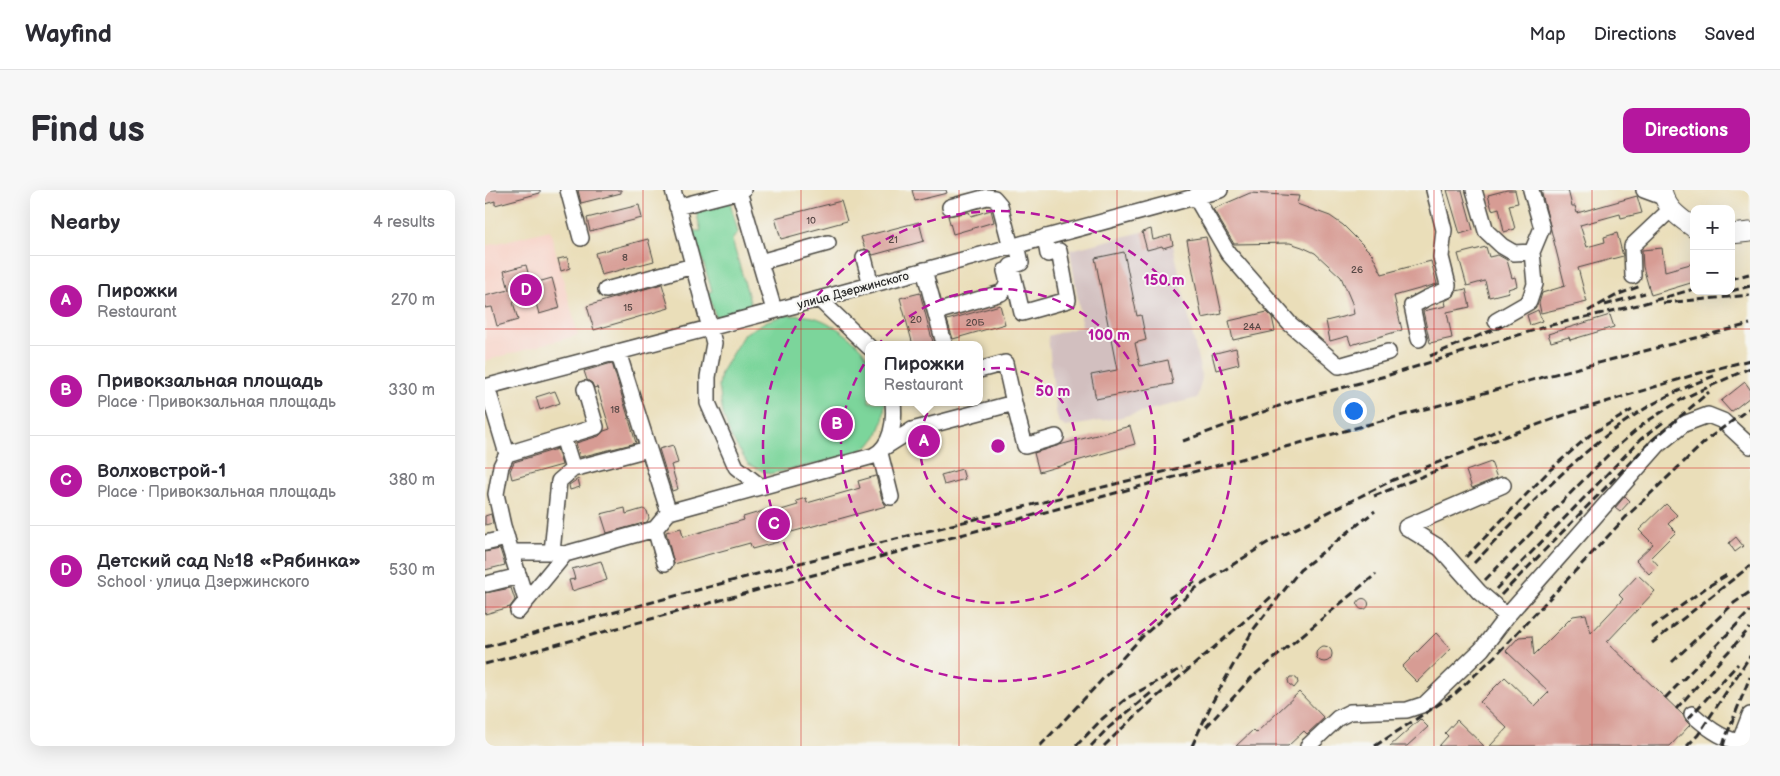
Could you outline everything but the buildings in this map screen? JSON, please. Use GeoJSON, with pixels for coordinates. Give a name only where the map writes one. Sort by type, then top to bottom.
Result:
{"type":"FeatureCollection","features":[{"type":"Feature","properties":{"kind":"main road"},"geometry":{"type":"LineString","coordinates":[[1665,199],[1690,224]]}},
{"type":"Feature","properties":{"kind":"main road"},"geometry":{"type":"LineString","coordinates":[[1735,234],[1750,232]]}},
{"type":"Feature","properties":{"kind":"street"},"geometry":{"type":"LineString","coordinates":[[568,190],[581,238]]}},
{"type":"Feature","properties":{"kind":"street"},"geometry":{"type":"LineString","coordinates":[[673,190],[714,343],[708,377],[708,403],[736,467],[761,487]]}},
{"type":"Feature","properties":{"kind":"street"},"geometry":{"type":"LineString","coordinates":[[677,208],[741,190],[774,310]]}},
{"type":"Feature","properties":{"kind":"street","name":"улица Дзержинского"},"geometry":{"type":"LineString","coordinates":[[486,387],[1220,190]]}},
{"type":"Feature","properties":{"kind":"street"},"geometry":{"type":"LineString","coordinates":[[1419,339],[1411,306],[1447,290],[1448,285],[1441,257],[1444,230],[1434,190]]}},
{"type":"Feature","properties":{"kind":"street"},"geometry":{"type":"LineString","coordinates":[[1474,190],[1486,231],[1502,246],[1514,253],[1532,252]]}},
{"type":"Feature","properties":{"kind":"street"},"geometry":{"type":"LineString","coordinates":[[1496,321],[1529,302],[1535,284],[1532,252],[1541,228],[1531,190]]}},
{"type":"Feature","properties":{"kind":"street"},"geometry":{"type":"LineString","coordinates":[[1633,276],[1632,246],[1665,199],[1644,190]]}},
{"type":"Feature","properties":{"kind":"street"},"geometry":{"type":"LineString","coordinates":[[1195,196],[1228,253],[1290,324],[1339,366],[1387,352]]}},
{"type":"Feature","properties":{"kind":"street"},"geometry":{"type":"LineString","coordinates":[[935,312],[1001,294],[1007,289],[1008,282],[1009,247],[1000,205],[994,198],[987,197],[950,207]]}},
{"type":"Feature","properties":{"kind":"street"},"geometry":{"type":"LineString","coordinates":[[1009,247],[1021,263],[1011,266],[1022,313],[1068,300],[1059,251],[1049,254],[1045,237]]}},
{"type":"Feature","properties":{"kind":"street"},"geometry":{"type":"LineString","coordinates":[[760,262],[828,244]]}},
{"type":"Feature","properties":{"kind":"street"},"geometry":{"type":"LineString","coordinates":[[863,258],[871,285]]}},
{"type":"Feature","properties":{"kind":"street"},"geometry":{"type":"LineString","coordinates":[[606,290],[693,266]]}},
{"type":"Feature","properties":{"kind":"street"},"geometry":{"type":"LineString","coordinates":[[924,270],[943,341]]}},
{"type":"Feature","properties":{"kind":"street"},"geometry":{"type":"LineString","coordinates":[[819,299],[865,343]]}},
{"type":"Feature","properties":{"kind":"street"},"geometry":{"type":"LineString","coordinates":[[618,352],[669,513]]}},
{"type":"Feature","properties":{"kind":"street"},"geometry":{"type":"LineString","coordinates":[[983,369],[1005,363],[1025,446],[1056,438]]}},
{"type":"Feature","properties":{"kind":"street"},"geometry":{"type":"LineString","coordinates":[[486,387],[507,454],[501,466],[495,494],[519,576],[522,605],[558,553],[559,481],[573,469],[648,449]]}},
{"type":"Feature","properties":{"kind":"street"},"geometry":{"type":"LineString","coordinates":[[507,454],[596,427],[585,389]]}},
{"type":"Feature","properties":{"kind":"street"},"geometry":{"type":"LineString","coordinates":[[485,543],[558,553],[655,529],[669,513],[882,450],[912,430],[1014,403]]}},
{"type":"Feature","properties":{"kind":"street"},"geometry":{"type":"LineString","coordinates":[[891,497],[882,450],[893,426],[893,406]]}},
{"type":"Feature","properties":{"kind":"street"},"geometry":{"type":"LineString","coordinates":[[1308,746],[1338,718],[1350,712],[1407,710],[1425,704],[1482,649],[1507,616],[1658,445],[1684,424],[1707,415],[1723,421],[1750,446]]}},
{"type":"Feature","properties":{"kind":"street"},"geometry":{"type":"LineString","coordinates":[[563,437],[573,469]]}},
{"type":"Feature","properties":{"kind":"street"},"geometry":{"type":"LineString","coordinates":[[1503,485],[1406,527],[1440,548],[1479,592],[1507,616]]}},
{"type":"Feature","properties":{"kind":"street"},"geometry":{"type":"LineString","coordinates":[[655,529],[665,563]]}},
{"type":"Feature","properties":{"kind":"street"},"geometry":{"type":"LineString","coordinates":[[487,584],[519,576]]}},
{"type":"Feature","properties":{"kind":"street"},"geometry":{"type":"LineString","coordinates":[[1692,714],[1708,729],[1738,744],[1750,715]]}},
{"type":"Feature","properties":{"kind":"shaded area"},"geometry":{"type":"Polygon","coordinates":[[[550,230],[578,335],[485,361],[485,246],[550,230]]]}},
{"type":"Feature","properties":{"kind":"shaded area"},"geometry":{"type":"Polygon","coordinates":[[[1142,232],[1145,242],[1170,236],[1173,245],[1202,378],[1197,398],[1117,418],[1066,427],[1059,423],[1056,411],[1048,336],[1082,326],[1070,250],[1142,232]]]}},
{"type":"Feature","properties":{"kind":"green space"},"geometry":{"type":"Polygon","coordinates":[[[730,202],[738,232],[732,240],[752,308],[716,318],[708,293],[712,291],[699,249],[693,249],[689,231],[701,231],[696,211],[730,202]]]}},
{"type":"Feature","properties":{"kind":"green space"},"geometry":{"type":"Polygon","coordinates":[[[786,315],[810,316],[829,323],[861,349],[865,355],[865,406],[885,406],[883,421],[877,436],[870,445],[857,452],[816,464],[769,474],[748,464],[731,437],[723,414],[719,386],[721,372],[744,334],[767,321],[786,315]]]}},
{"type":"Feature","properties":{"kind":"railway"},"geometry":{"type":"LineString","coordinates":[[1735,278],[1749,274]]}},
{"type":"Feature","properties":{"kind":"railway"},"geometry":{"type":"LineString","coordinates":[[1588,311],[1619,294],[1641,286]]}},
{"type":"Feature","properties":{"kind":"railway"},"geometry":{"type":"LineString","coordinates":[[1735,290],[1750,286]]}},
{"type":"Feature","properties":{"kind":"railway"},"geometry":{"type":"LineString","coordinates":[[1183,441],[1293,401],[1389,375],[1551,325],[1638,305],[1690,290]]}},
{"type":"Feature","properties":{"kind":"railway"},"geometry":{"type":"LineString","coordinates":[[1605,305],[1645,293]]}},
{"type":"Feature","properties":{"kind":"railway"},"geometry":{"type":"LineString","coordinates":[[1663,303],[1750,295]]}},
{"type":"Feature","properties":{"kind":"railway"},"geometry":{"type":"LineString","coordinates":[[485,664],[1547,376],[1750,324]]}},
{"type":"Feature","properties":{"kind":"railway"},"geometry":{"type":"LineString","coordinates":[[1430,356],[1502,326]]}},
{"type":"Feature","properties":{"kind":"railway"},"geometry":{"type":"LineString","coordinates":[[1040,746],[1143,636],[1196,588],[1267,543],[1393,480],[1506,436],[1573,412],[1700,373],[1750,360]]}},
{"type":"Feature","properties":{"kind":"railway"},"geometry":{"type":"LineString","coordinates":[[1485,580],[1612,451],[1646,422],[1684,398],[1750,368]]}},
{"type":"Feature","properties":{"kind":"railway"},"geometry":{"type":"LineString","coordinates":[[1474,563],[1551,484],[1591,448],[1644,409],[1663,398],[1714,376]]}},
{"type":"Feature","properties":{"kind":"railway"},"geometry":{"type":"LineString","coordinates":[[1501,595],[1648,444],[1709,392]]}},
{"type":"Feature","properties":{"kind":"railway"},"geometry":{"type":"LineString","coordinates":[[1375,746],[1456,693],[1496,655],[1627,516],[1709,438],[1750,408]]}},
{"type":"Feature","properties":{"kind":"railway"},"geometry":{"type":"LineString","coordinates":[[1466,557],[1551,469],[1590,435],[1632,410]]}},
{"type":"Feature","properties":{"kind":"railway"},"geometry":{"type":"LineString","coordinates":[[1496,589],[1641,439],[1665,421]]}},
{"type":"Feature","properties":{"kind":"railway"},"geometry":{"type":"LineString","coordinates":[[1476,440],[1501,429]]}},
{"type":"Feature","properties":{"kind":"railway"},"geometry":{"type":"LineString","coordinates":[[485,647],[772,570],[1199,463]]}},
{"type":"Feature","properties":{"kind":"railway"},"geometry":{"type":"LineString","coordinates":[[1374,496],[1448,466]]}},
{"type":"Feature","properties":{"kind":"railway"},"geometry":{"type":"LineString","coordinates":[[1192,746],[1213,701],[1253,630],[1300,570],[1375,511]]}},
{"type":"Feature","properties":{"kind":"railway"},"geometry":{"type":"LineString","coordinates":[[1652,643],[1750,566]]}},
{"type":"Feature","properties":{"kind":"railway"},"geometry":{"type":"LineString","coordinates":[[1206,727],[1253,676],[1376,574]]}},
{"type":"Feature","properties":{"kind":"railway"},"geometry":{"type":"LineString","coordinates":[[1651,628],[1707,587],[1727,575]]}},
{"type":"Feature","properties":{"kind":"railway"},"geometry":{"type":"LineString","coordinates":[[1169,598],[1195,582]]}},
{"type":"Feature","properties":{"kind":"railway"},"geometry":{"type":"LineString","coordinates":[[1672,662],[1734,603],[1750,592]]}},
{"type":"Feature","properties":{"kind":"railway"},"geometry":{"type":"LineString","coordinates":[[1104,746],[1274,594]]}},
{"type":"Feature","properties":{"kind":"railway"},"geometry":{"type":"LineString","coordinates":[[1665,698],[1750,611]]}},
{"type":"Feature","properties":{"kind":"railway"},"geometry":{"type":"LineString","coordinates":[[1676,709],[1750,628]]}},
{"type":"Feature","properties":{"kind":"railway"},"geometry":{"type":"LineString","coordinates":[[1687,746],[1698,735],[1750,656]]}},
{"type":"Feature","properties":{"kind":"railway"},"geometry":{"type":"LineString","coordinates":[[1688,719],[1738,664]]}},
{"type":"Feature","properties":{"kind":"railway"},"geometry":{"type":"LineString","coordinates":[[1076,746],[1102,719],[1127,698],[1182,668]]}},
{"type":"Feature","properties":{"kind":"railway"},"geometry":{"type":"LineString","coordinates":[[1723,746],[1750,677]]}},
{"type":"Feature","properties":{"kind":"railway"},"geometry":{"type":"LineString","coordinates":[[1091,746],[1107,729],[1151,693]]}},
{"type":"Feature","properties":{"kind":"place","name":"Детский сад №18 «Рябинка»"},"geometry":{"type":"Point","coordinates":[526,290]}},
{"type":"Feature","properties":{"kind":"place","name":"Привокзальная площадь"},"geometry":{"type":"Point","coordinates":[837,424]}},
{"type":"Feature","properties":{"kind":"place","name":"Пирожки"},"geometry":{"type":"Point","coordinates":[924,441]}},
{"type":"Feature","properties":{"kind":"place","name":"Волховстрой-1"},"geometry":{"type":"Point","coordinates":[774,524]}}]}
